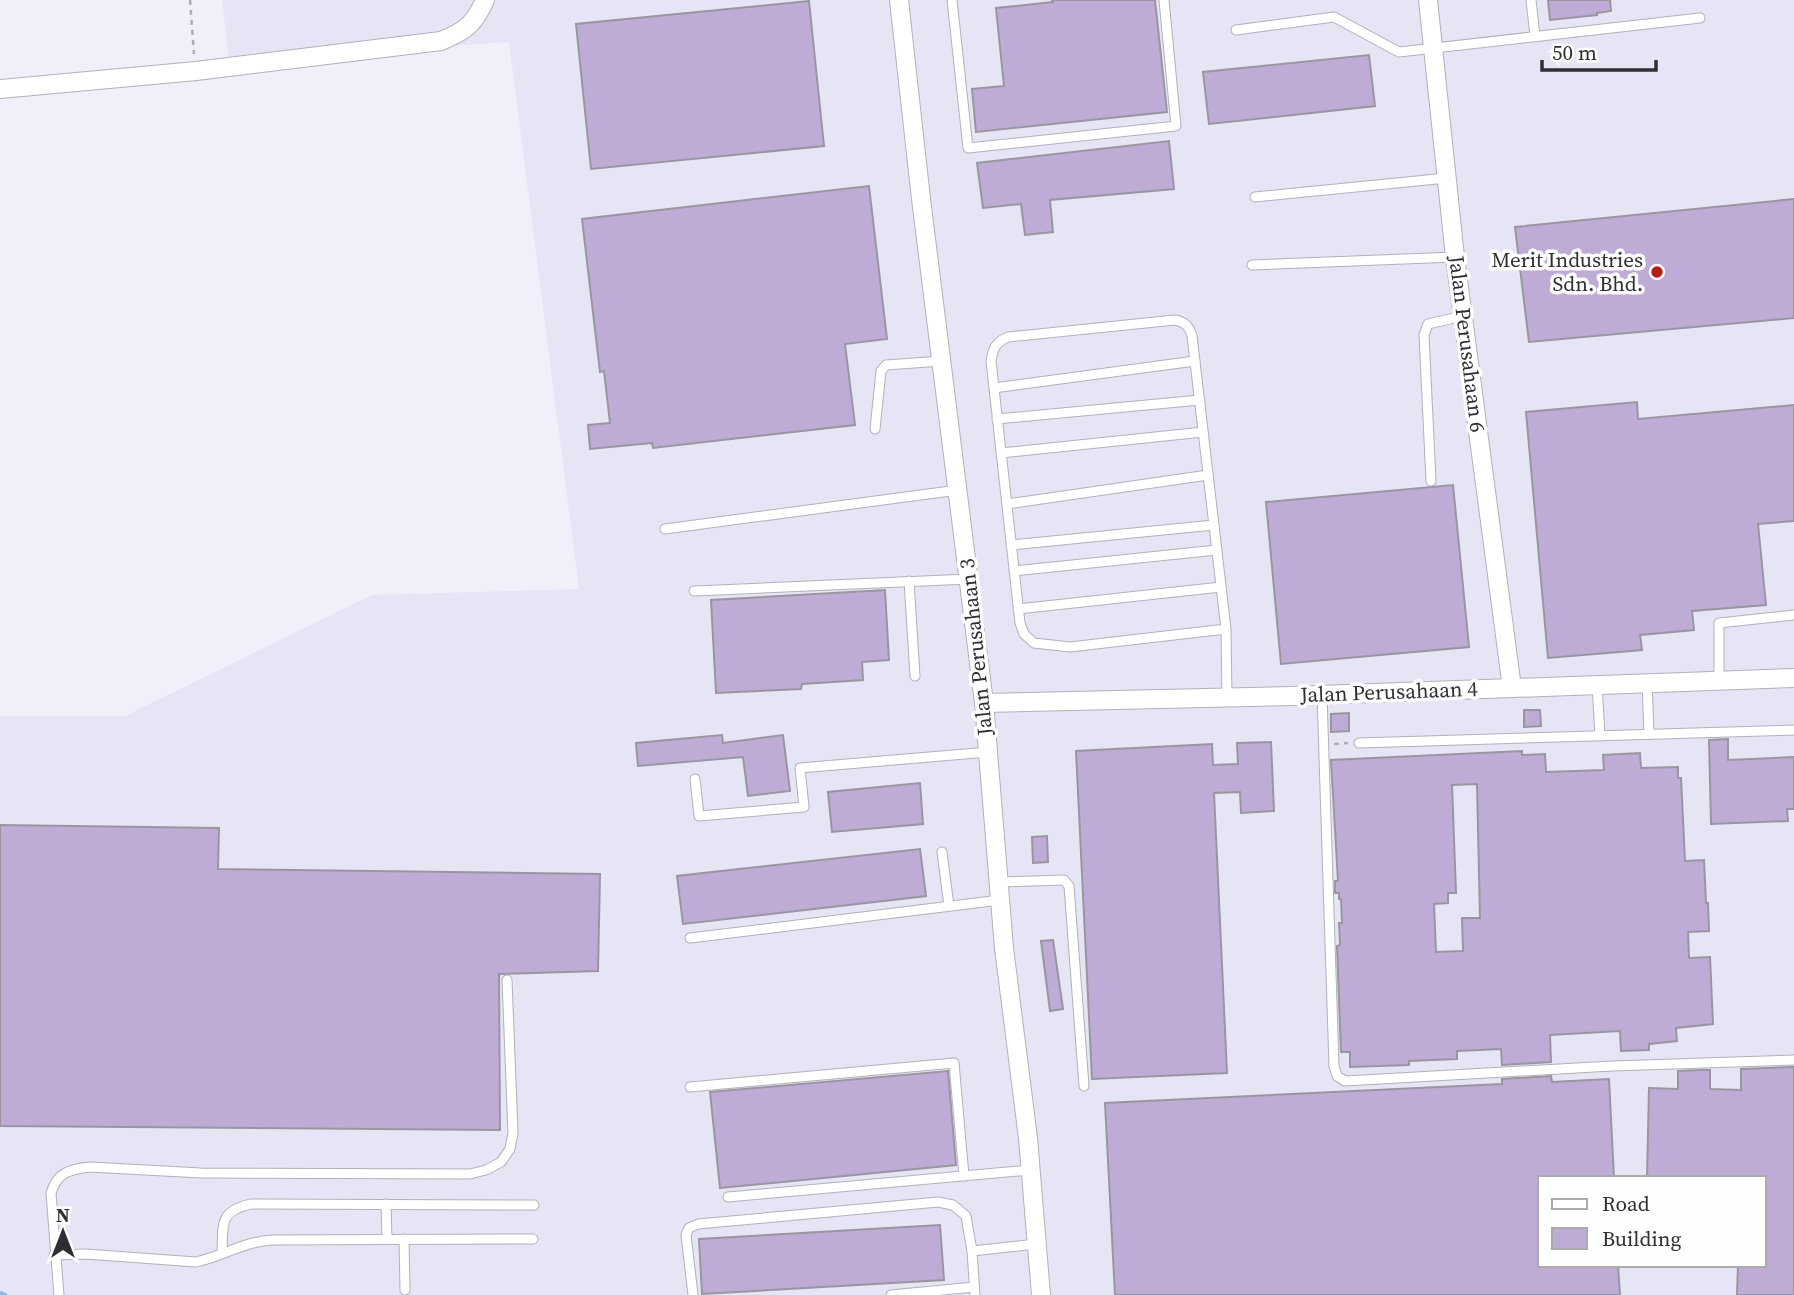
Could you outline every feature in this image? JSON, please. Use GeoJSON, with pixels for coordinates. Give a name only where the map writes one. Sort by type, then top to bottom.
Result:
{"type":"FeatureCollection","features":[{"type":"Feature","properties":{"kind":"street"},"geometry":{"type":"LineString","coordinates":[[0,89],[196,71],[441,41],[464,31],[478,16],[485,0]]}},
{"type":"Feature","properties":{"kind":"street","name":"Jalan Perusahaan 3"},"geometry":{"type":"LineString","coordinates":[[899,0],[984,703],[999,891],[1041,1295]]}},
{"type":"Feature","properties":{"kind":"street","name":"Jalan Perusahaan 6"},"geometry":{"type":"LineString","coordinates":[[1428,0],[1455,257],[1512,688]]}},
{"type":"Feature","properties":{"kind":"street","name":"Jalan Perusahaan 4"},"geometry":{"type":"LineString","coordinates":[[984,703],[1227,698],[1794,678]]}},
{"type":"Feature","properties":{"kind":"lane"},"geometry":{"type":"LineString","coordinates":[[952,0],[968,148],[1176,126],[1164,0]]}},
{"type":"Feature","properties":{"kind":"lane"},"geometry":{"type":"LineString","coordinates":[[1531,0],[1535,36]]}},
{"type":"Feature","properties":{"kind":"lane"},"geometry":{"type":"LineString","coordinates":[[1236,30],[1334,18],[1399,52],[1700,18]]}},
{"type":"Feature","properties":{"kind":"lane"},"geometry":{"type":"LineString","coordinates":[[1255,197],[1447,178]]}},
{"type":"Feature","properties":{"kind":"lane"},"geometry":{"type":"LineString","coordinates":[[1252,265],[1455,257]]}},
{"type":"Feature","properties":{"kind":"lane"},"geometry":{"type":"LineString","coordinates":[[1431,481],[1424,335],[1428,324],[1463,316]]}},
{"type":"Feature","properties":{"kind":"lane"},"geometry":{"type":"LineString","coordinates":[[1226,629],[1070,647],[1050,647],[1034,643],[1024,634],[1018,609],[991,360],[993,348],[1000,340],[1175,320],[1184,322],[1189,327],[1226,629],[1227,698]]}},
{"type":"Feature","properties":{"kind":"lane"},"geometry":{"type":"LineString","coordinates":[[875,429],[881,371],[886,365],[942,361]]}},
{"type":"Feature","properties":{"kind":"lane"},"geometry":{"type":"LineString","coordinates":[[994,388],[1195,362]]}},
{"type":"Feature","properties":{"kind":"lane"},"geometry":{"type":"LineString","coordinates":[[998,419],[1200,400]]}},
{"type":"Feature","properties":{"kind":"lane"},"geometry":{"type":"LineString","coordinates":[[1001,453],[1203,432]]}},
{"type":"Feature","properties":{"kind":"lane"},"geometry":{"type":"LineString","coordinates":[[1007,503],[1208,475]]}},
{"type":"Feature","properties":{"kind":"lane"},"geometry":{"type":"LineString","coordinates":[[666,529],[958,490]]}},
{"type":"Feature","properties":{"kind":"lane"},"geometry":{"type":"LineString","coordinates":[[1011,544],[1214,524]]}},
{"type":"Feature","properties":{"kind":"lane"},"geometry":{"type":"LineString","coordinates":[[1014,571],[1217,551]]}},
{"type":"Feature","properties":{"kind":"lane"},"geometry":{"type":"LineString","coordinates":[[694,591],[970,579]]}},
{"type":"Feature","properties":{"kind":"lane"},"geometry":{"type":"LineString","coordinates":[[909,582],[915,676]]}},
{"type":"Feature","properties":{"kind":"lane"},"geometry":{"type":"LineString","coordinates":[[1018,609],[1221,587]]}},
{"type":"Feature","properties":{"kind":"lane"},"geometry":{"type":"LineString","coordinates":[[1719,680],[1719,623],[1794,615]]}},
{"type":"Feature","properties":{"kind":"lane"},"geometry":{"type":"LineString","coordinates":[[1647,682],[1649,734]]}},
{"type":"Feature","properties":{"kind":"lane"},"geometry":{"type":"LineString","coordinates":[[1598,684],[1600,736]]}},
{"type":"Feature","properties":{"kind":"lane"},"geometry":{"type":"LineString","coordinates":[[1322,695],[1336,1076],[1345,1081],[1612,1066],[1794,1060]]}},
{"type":"Feature","properties":{"kind":"lane"},"geometry":{"type":"LineString","coordinates":[[1359,743],[1794,730]]}},
{"type":"Feature","properties":{"kind":"lane"},"geometry":{"type":"LineString","coordinates":[[695,779],[699,816],[804,807],[800,768],[988,752]]}},
{"type":"Feature","properties":{"kind":"lane"},"geometry":{"type":"LineString","coordinates":[[942,852],[949,906]]}},
{"type":"Feature","properties":{"kind":"lane"},"geometry":{"type":"LineString","coordinates":[[690,938],[949,906],[999,891],[1064,880],[1069,886],[1084,1086]]}},
{"type":"Feature","properties":{"kind":"lane"},"geometry":{"type":"LineString","coordinates":[[59,1295],[51,1193],[54,1181],[64,1173],[76,1169],[90,1167],[201,1173],[470,1174],[501,1162],[510,1149],[514,1116],[507,980]]}},
{"type":"Feature","properties":{"kind":"lane"},"geometry":{"type":"LineString","coordinates":[[691,1087],[954,1063],[964,1176]]}},
{"type":"Feature","properties":{"kind":"lane"},"geometry":{"type":"LineString","coordinates":[[728,1197],[1030,1170]]}},
{"type":"Feature","properties":{"kind":"lane"},"geometry":{"type":"LineString","coordinates":[[693,1295],[686,1235],[689,1228],[698,1224],[938,1202],[953,1205],[966,1216],[975,1291],[891,1295]]}},
{"type":"Feature","properties":{"kind":"lane"},"geometry":{"type":"LineString","coordinates":[[222,1252],[223,1221],[238,1207],[251,1204],[534,1205]]}},
{"type":"Feature","properties":{"kind":"lane"},"geometry":{"type":"LineString","coordinates":[[386,1204],[387,1239]]}},
{"type":"Feature","properties":{"kind":"lane"},"geometry":{"type":"LineString","coordinates":[[404,1239],[404,1290]]}},
{"type":"Feature","properties":{"kind":"lane"},"geometry":{"type":"LineString","coordinates":[[54,1255],[86,1254],[189,1262],[209,1259],[252,1241],[533,1239]]}},
{"type":"Feature","properties":{"kind":"lane"},"geometry":{"type":"LineString","coordinates":[[972,1251],[1036,1244]]}},
{"type":"Feature","properties":{"kind":"path"},"geometry":{"type":"LineString","coordinates":[[190,0],[196,71]]}},
{"type":"Feature","properties":{"kind":"path"},"geometry":{"type":"LineString","coordinates":[[1324,744],[1359,743]]}},
{"type":"Feature","properties":{"kind":"shaded area"},"geometry":{"type":"Polygon","coordinates":[[[222,0],[1794,0],[1794,1295],[0,1295],[0,716],[125,716],[372,595],[579,589],[509,42],[229,60],[222,0]]]}},
{"type":"Feature","properties":{"kind":"building"},"geometry":{"type":"Polygon","coordinates":[[[1052,0],[1155,0],[1167,112],[976,132],[972,89],[1004,86],[996,8],[1053,2],[1052,0]]]}},
{"type":"Feature","properties":{"kind":"building"},"geometry":{"type":"Polygon","coordinates":[[[1548,0],[1610,0],[1611,11],[1550,20],[1548,0]]]}},
{"type":"Feature","properties":{"kind":"building"},"geometry":{"type":"Polygon","coordinates":[[[809,1],[824,146],[591,169],[576,24],[809,1]]]}},
{"type":"Feature","properties":{"kind":"building"},"geometry":{"type":"Polygon","coordinates":[[[1369,55],[1375,106],[1209,124],[1203,72],[1369,55]]]}},
{"type":"Feature","properties":{"kind":"building"},"geometry":{"type":"Polygon","coordinates":[[[1169,141],[1174,189],[1050,200],[1053,232],[1025,235],[1021,204],[983,208],[977,163],[1169,141]]]}},
{"type":"Feature","properties":{"kind":"building"},"geometry":{"type":"Polygon","coordinates":[[[869,186],[887,339],[845,344],[855,425],[653,448],[652,443],[590,449],[588,425],[610,423],[604,371],[600,372],[582,219],[869,186]]]}},
{"type":"Feature","properties":{"kind":"building","name":"Merit Industries Sdn. Bhd."},"geometry":{"type":"Polygon","coordinates":[[[1794,199],[1794,318],[1529,342],[1515,227],[1794,199]]]}},
{"type":"Feature","properties":{"kind":"building"},"geometry":{"type":"Polygon","coordinates":[[[1637,402],[1638,419],[1794,405],[1794,521],[1758,524],[1766,605],[1692,611],[1694,630],[1640,635],[1642,650],[1548,658],[1526,412],[1637,402]]]}},
{"type":"Feature","properties":{"kind":"building"},"geometry":{"type":"Polygon","coordinates":[[[1453,485],[1469,647],[1281,664],[1266,502],[1453,485]]]}},
{"type":"Feature","properties":{"kind":"building"},"geometry":{"type":"Polygon","coordinates":[[[885,590],[889,660],[862,662],[863,680],[802,684],[801,689],[716,693],[711,600],[885,590]]]}},
{"type":"Feature","properties":{"kind":"building"},"geometry":{"type":"Polygon","coordinates":[[[1524,710],[1540,710],[1541,726],[1524,727],[1524,710]]]}},
{"type":"Feature","properties":{"kind":"building"},"geometry":{"type":"Polygon","coordinates":[[[1349,713],[1349,731],[1331,732],[1331,714],[1349,713]]]}},
{"type":"Feature","properties":{"kind":"building"},"geometry":{"type":"Polygon","coordinates":[[[722,735],[723,743],[783,735],[790,791],[748,796],[743,757],[638,766],[636,743],[722,735]]]}},
{"type":"Feature","properties":{"kind":"building"},"geometry":{"type":"Polygon","coordinates":[[[1728,739],[1728,760],[1794,757],[1794,809],[1787,809],[1788,821],[1711,824],[1709,740],[1728,739]]]}},
{"type":"Feature","properties":{"kind":"building"},"geometry":{"type":"Polygon","coordinates":[[[1271,742],[1274,811],[1241,813],[1240,792],[1214,793],[1227,1073],[1092,1079],[1076,751],[1212,744],[1213,765],[1238,764],[1237,743],[1271,742]]]}},
{"type":"Feature","properties":{"kind":"building"},"geometry":{"type":"Polygon","coordinates":[[[1522,751],[1522,755],[1545,754],[1546,772],[1604,770],[1603,755],[1640,753],[1641,768],[1678,767],[1678,778],[1681,778],[1685,861],[1704,860],[1708,903],[1709,931],[1688,932],[1689,958],[1710,957],[1713,1024],[1676,1028],[1677,1041],[1649,1044],[1649,1050],[1621,1051],[1620,1031],[1550,1035],[1551,1062],[1502,1065],[1501,1049],[1457,1051],[1457,1059],[1409,1061],[1409,1065],[1350,1067],[1350,1052],[1341,1052],[1337,946],[1340,945],[1339,923],[1342,923],[1341,899],[1339,893],[1335,893],[1335,881],[1338,881],[1331,760],[1522,751]],[[1477,784],[1452,785],[1456,893],[1448,893],[1448,903],[1434,904],[1436,952],[1463,951],[1462,918],[1480,918],[1477,784]]]}},
{"type":"Feature","properties":{"kind":"building"},"geometry":{"type":"Polygon","coordinates":[[[920,783],[923,824],[832,832],[828,792],[920,783]]]}},
{"type":"Feature","properties":{"kind":"building"},"geometry":{"type":"Polygon","coordinates":[[[0,825],[219,828],[218,869],[600,874],[598,971],[499,974],[500,1130],[0,1126],[0,825]]]}},
{"type":"Feature","properties":{"kind":"building"},"geometry":{"type":"Polygon","coordinates":[[[1047,836],[1048,862],[1033,863],[1032,837],[1047,836]]]}},
{"type":"Feature","properties":{"kind":"building"},"geometry":{"type":"Polygon","coordinates":[[[920,849],[926,896],[683,924],[677,876],[920,849]]]}},
{"type":"Feature","properties":{"kind":"building"},"geometry":{"type":"Polygon","coordinates":[[[1053,940],[1063,1009],[1050,1011],[1041,941],[1053,940]]]}},
{"type":"Feature","properties":{"kind":"building"},"geometry":{"type":"Polygon","coordinates":[[[1794,1067],[1794,1295],[1737,1295],[1738,1267],[1766,1267],[1766,1176],[1647,1176],[1649,1088],[1678,1089],[1678,1071],[1710,1070],[1710,1089],[1741,1090],[1741,1069],[1794,1067]]]}},
{"type":"Feature","properties":{"kind":"building"},"geometry":{"type":"Polygon","coordinates":[[[948,1071],[956,1165],[720,1188],[710,1092],[948,1071]]]}},
{"type":"Feature","properties":{"kind":"building"},"geometry":{"type":"Polygon","coordinates":[[[1551,1076],[1552,1082],[1609,1079],[1614,1176],[1538,1176],[1538,1267],[1618,1267],[1620,1295],[1115,1295],[1105,1103],[1502,1084],[1502,1079],[1551,1076]]]}},
{"type":"Feature","properties":{"kind":"building"},"geometry":{"type":"Polygon","coordinates":[[[940,1225],[944,1280],[702,1294],[699,1239],[940,1225]]]}},
{"type":"Feature","properties":{"kind":"waterway"},"geometry":{"type":"LineString","coordinates":[[0,1293],[5,1295]]}},
{"type":"Feature","properties":{"kind":"place","name":"Merit Industries Sdn. Bhd."},"geometry":{"type":"Point","coordinates":[1657,272]}}]}
